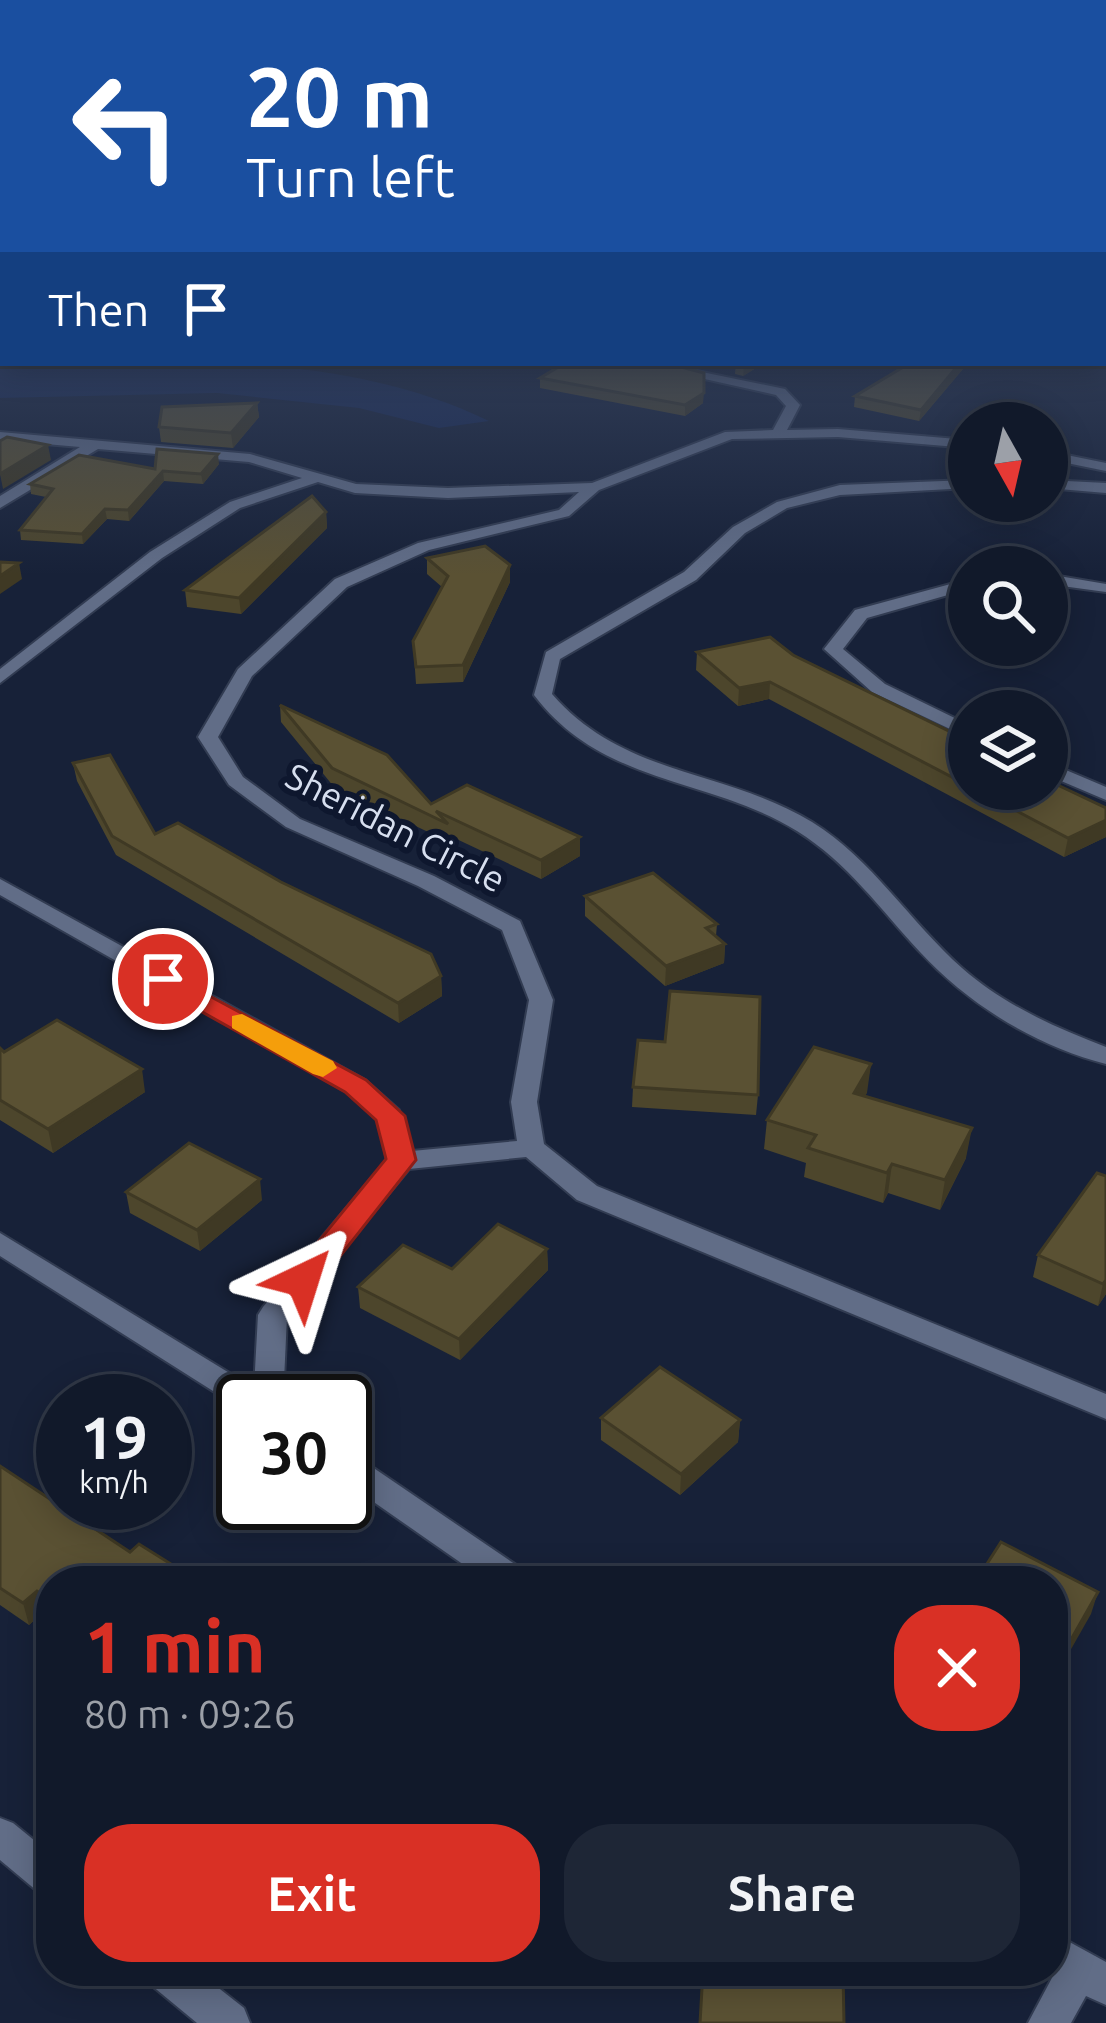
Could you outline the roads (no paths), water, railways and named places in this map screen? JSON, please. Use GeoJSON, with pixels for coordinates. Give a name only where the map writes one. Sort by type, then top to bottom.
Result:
{"type":"FeatureCollection","features":[{"type":"Feature","properties":{"kind":"street"},"geometry":{"type":"LineString","coordinates":[[748,385],[780,392],[793,404],[779,432]]}},
{"type":"Feature","properties":{"kind":"street","name":"Sheridan Circle"},"geometry":{"type":"LineString","coordinates":[[532,1148],[524,1102],[541,1000],[512,926],[427,881],[293,823],[236,782],[208,737],[244,673],[341,583],[424,545],[563,513],[594,488],[697,445],[730,435],[779,432],[948,443]]}},
{"type":"Feature","properties":{"kind":"street"},"geometry":{"type":"LineString","coordinates":[[0,436],[250,458],[356,488],[448,493],[594,488]]}},
{"type":"Feature","properties":{"kind":"street"},"geometry":{"type":"LineString","coordinates":[[0,503],[94,445]]}},
{"type":"Feature","properties":{"kind":"street"},"geometry":{"type":"LineString","coordinates":[[1068,459],[1106,467]]}},
{"type":"Feature","properties":{"kind":"street"},"geometry":{"type":"LineString","coordinates":[[0,678],[156,555],[235,505],[316,478]]}},
{"type":"Feature","properties":{"kind":"street"},"geometry":{"type":"LineString","coordinates":[[948,485],[840,490],[782,505],[739,530],[690,576],[552,656],[543,695],[582,738],[803,826],[850,865],[974,990],[1046,1032],[1106,1056]]}},
{"type":"Feature","properties":{"kind":"street"},"geometry":{"type":"LineString","coordinates":[[1068,485],[1106,488]]}},
{"type":"Feature","properties":{"kind":"street"},"geometry":{"type":"LineString","coordinates":[[1068,583],[1103,588]]}},
{"type":"Feature","properties":{"kind":"street"},"geometry":{"type":"LineString","coordinates":[[948,590],[861,614],[833,649],[851,670],[900,701],[948,723]]}},
{"type":"Feature","properties":{"kind":"street"},"geometry":{"type":"LineString","coordinates":[[1068,777],[1106,794]]}},
{"type":"Feature","properties":{"kind":"street"},"geometry":{"type":"LineString","coordinates":[[0,886],[356,1086],[390,1116],[401,1160]]}},
{"type":"Feature","properties":{"kind":"street"},"geometry":{"type":"LineString","coordinates":[[270,1374],[273,1315],[401,1160],[532,1148],[586,1193],[1106,1407]]}},
{"type":"Feature","properties":{"kind":"street"},"geometry":{"type":"LineString","coordinates":[[0,1244],[216,1379]]}},
{"type":"Feature","properties":{"kind":"street"},"geometry":{"type":"LineString","coordinates":[[372,1484],[491,1566]]}},
{"type":"Feature","properties":{"kind":"street"},"geometry":{"type":"LineString","coordinates":[[0,1836],[36,1866]]}},
{"type":"Feature","properties":{"kind":"street"},"geometry":{"type":"LineString","coordinates":[[1048,2023],[1079,1969]]}},
{"type":"Feature","properties":{"kind":"street"},"geometry":{"type":"LineString","coordinates":[[183,1986],[229,2023]]}}]}
